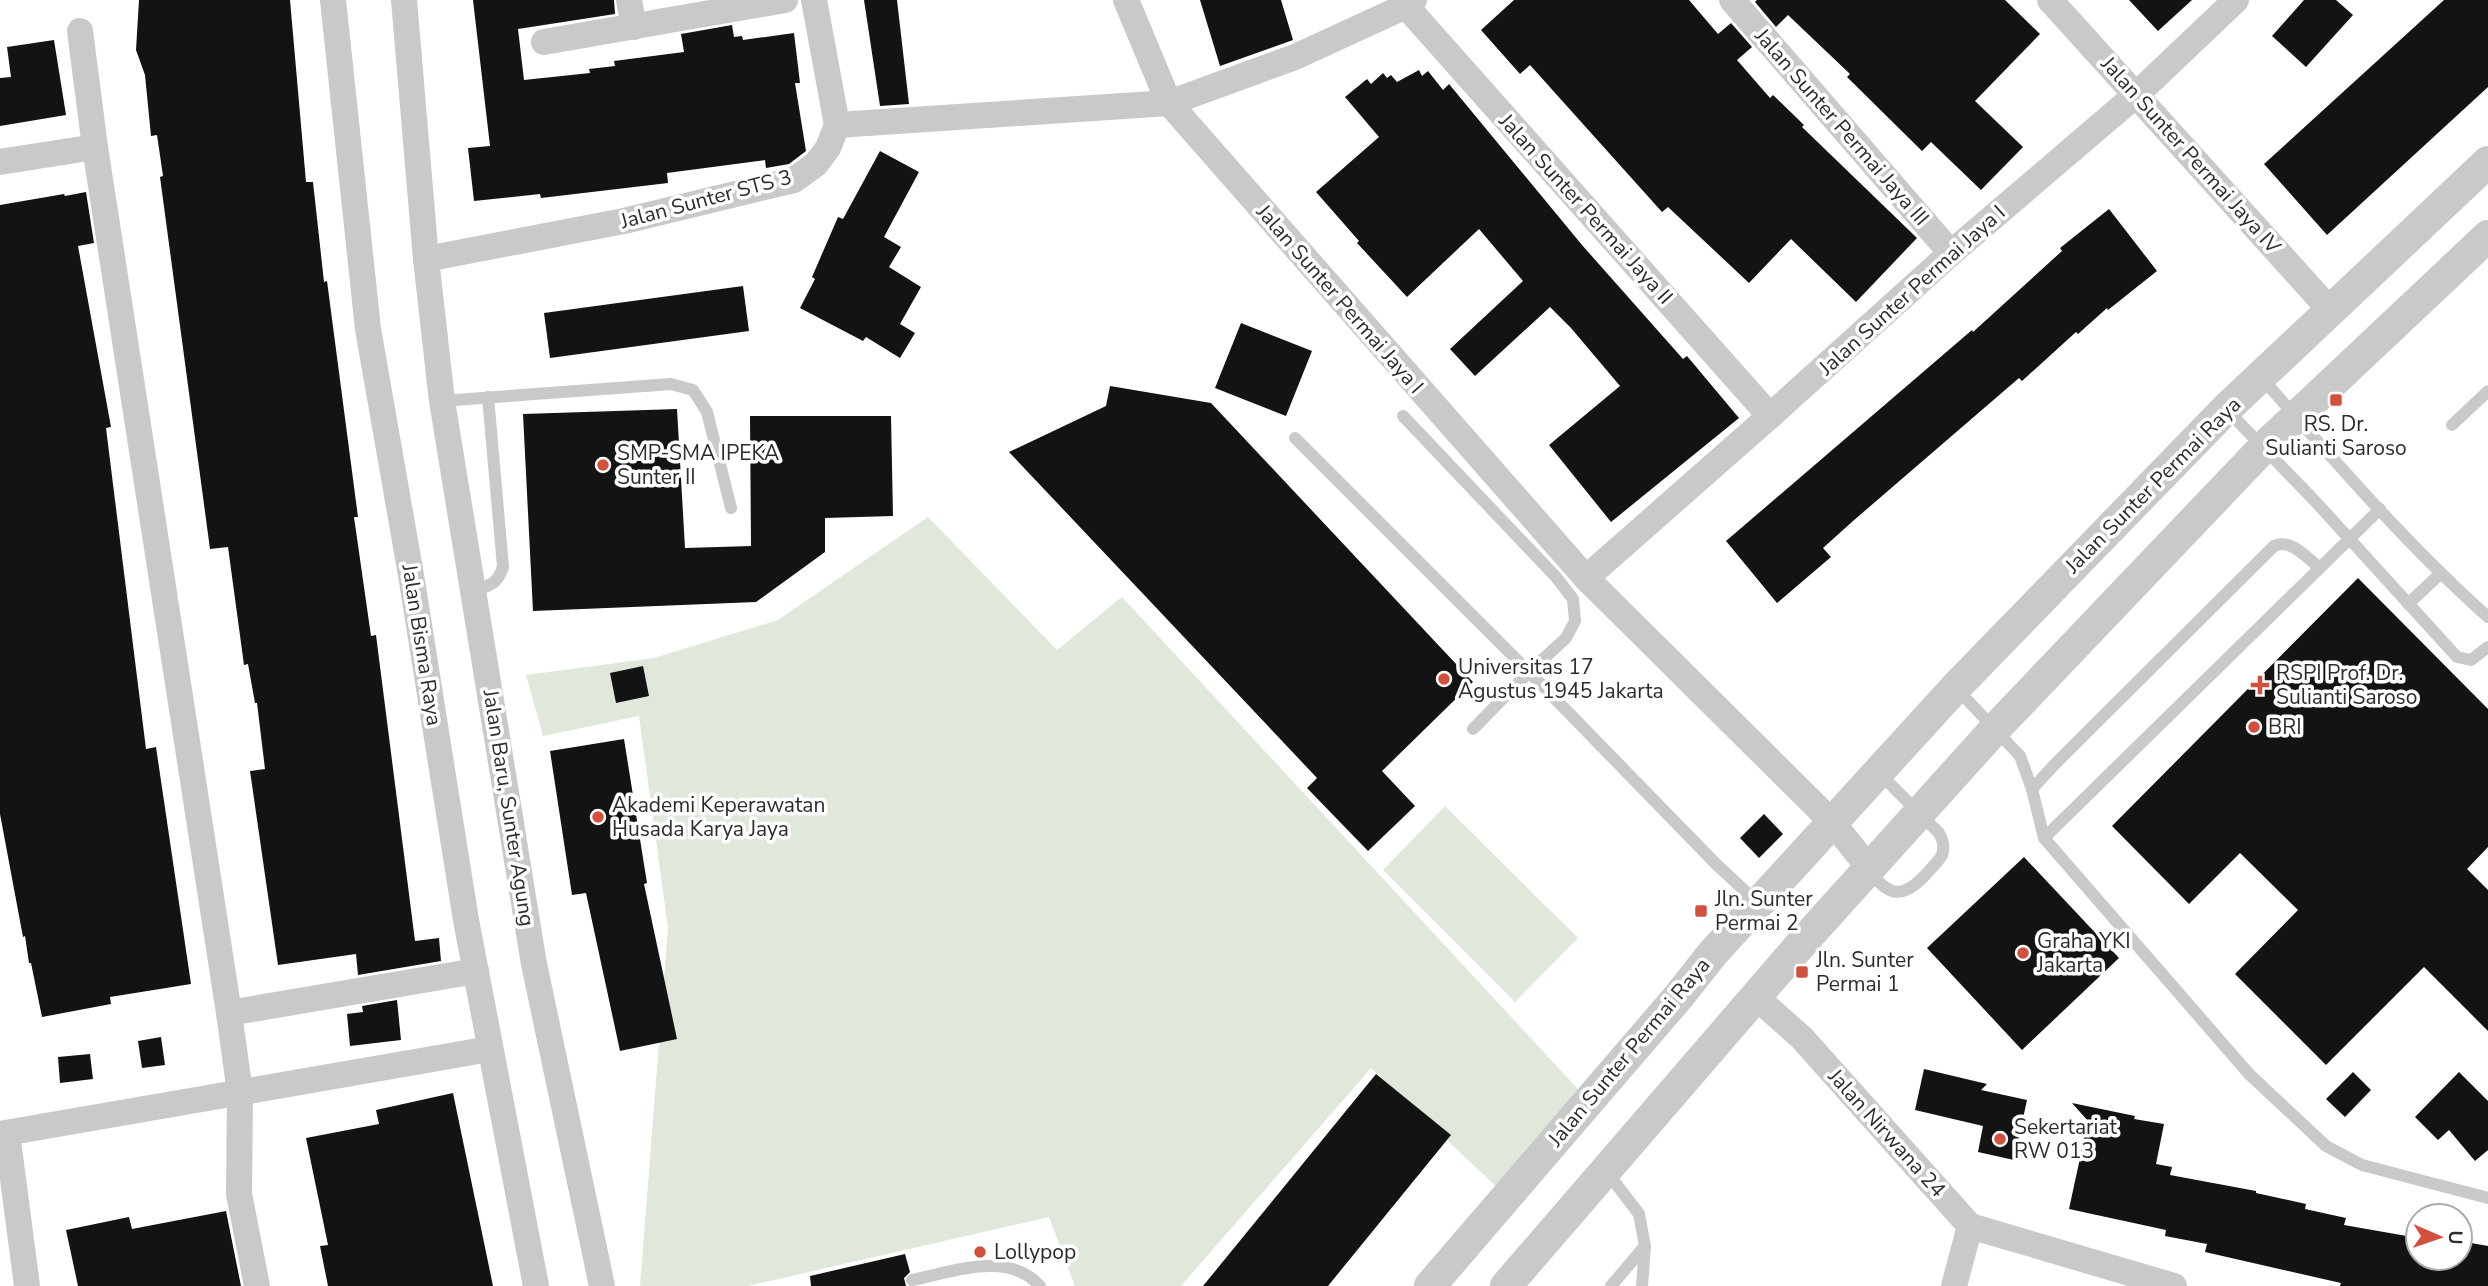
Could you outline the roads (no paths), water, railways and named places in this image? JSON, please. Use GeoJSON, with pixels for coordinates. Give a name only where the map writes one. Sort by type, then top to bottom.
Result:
{"type":"FeatureCollection","features":[{"type":"Feature","properties":{"kind":"street","name":"Jalan Bisma Raya"},"geometry":{"type":"LineString","coordinates":[[332,0],[368,329],[411,575],[466,920],[536,1286]]}},
{"type":"Feature","properties":{"kind":"street"},"geometry":{"type":"LineString","coordinates":[[404,0],[426,259]]}},
{"type":"Feature","properties":{"kind":"street"},"geometry":{"type":"LineString","coordinates":[[629,0],[634,27]]}},
{"type":"Feature","properties":{"kind":"street"},"geometry":{"type":"LineString","coordinates":[[544,42],[785,0]]}},
{"type":"Feature","properties":{"kind":"street"},"geometry":{"type":"LineString","coordinates":[[814,0],[837,125],[1168,103],[1295,57],[1408,2]]}},
{"type":"Feature","properties":{"kind":"street","name":"Jalan Sunter Permai Jaya I"},"geometry":{"type":"LineString","coordinates":[[1126,0],[1168,103],[1586,578],[1833,823]]}},
{"type":"Feature","properties":{"kind":"street","name":"Jalan Sunter Permai Jaya III"},"geometry":{"type":"LineString","coordinates":[[1732,0],[1951,253]]}},
{"type":"Feature","properties":{"kind":"street","name":"Jalan Sunter Permai Jaya IV"},"geometry":{"type":"LineString","coordinates":[[2050,0],[2331,311]]}},
{"type":"Feature","properties":{"kind":"street","name":"Jalan Sunter Permai Jaya I"},"geometry":{"type":"LineString","coordinates":[[1586,578],[1951,253],[2137,94],[2236,0]]}},
{"type":"Feature","properties":{"kind":"street","name":"Jalan Sunter Permai Jaya II"},"geometry":{"type":"LineString","coordinates":[[1408,2],[1770,416]]}},
{"type":"Feature","properties":{"kind":"street"},"geometry":{"type":"LineString","coordinates":[[80,32],[95,147],[229,1013],[240,1093],[240,1195],[257,1286]]}},
{"type":"Feature","properties":{"kind":"street","name":"Jalan Sunter STS 3"},"geometry":{"type":"LineString","coordinates":[[426,259],[624,221],[794,180],[816,164],[828,148],[837,125]]}},
{"type":"Feature","properties":{"kind":"street"},"geometry":{"type":"LineString","coordinates":[[0,162],[95,147]]}},
{"type":"Feature","properties":{"kind":"street","name":"Jalan Sunter Permai Raya"},"geometry":{"type":"LineString","coordinates":[[1430,1286],[1713,953],[1956,687],[2226,409],[2488,162]]}},
{"type":"Feature","properties":{"kind":"street"},"geometry":{"type":"LineString","coordinates":[[1506,1286],[1869,868],[1995,729],[2264,447],[2488,236]]}},
{"type":"Feature","properties":{"kind":"street","name":"Jalan Baru, Sunter Agung"},"geometry":{"type":"LineString","coordinates":[[426,259],[442,401],[534,964],[602,1286]]}},
{"type":"Feature","properties":{"kind":"street"},"geometry":{"type":"LineString","coordinates":[[1833,823],[1869,868]]}},
{"type":"Feature","properties":{"kind":"street"},"geometry":{"type":"LineString","coordinates":[[229,1013],[476,971]]}},
{"type":"Feature","properties":{"kind":"street","name":"Jalan Nirwana 24"},"geometry":{"type":"LineString","coordinates":[[1757,998],[1802,1038],[1970,1226]]}},
{"type":"Feature","properties":{"kind":"street"},"geometry":{"type":"LineString","coordinates":[[27,1286],[3,1134],[490,1049]]}},
{"type":"Feature","properties":{"kind":"street"},"geometry":{"type":"LineString","coordinates":[[1954,1286],[1970,1226],[2174,1286]]}},
{"type":"Feature","properties":{"kind":"lane"},"geometry":{"type":"LineString","coordinates":[[2260,376],[2440,574],[2488,617]]}},
{"type":"Feature","properties":{"kind":"lane"},"geometry":{"type":"LineString","coordinates":[[442,401],[671,384],[693,390],[707,412],[731,508]]}},
{"type":"Feature","properties":{"kind":"lane"},"geometry":{"type":"LineString","coordinates":[[2452,425],[2488,391]]}},
{"type":"Feature","properties":{"kind":"lane"},"geometry":{"type":"LineString","coordinates":[[473,591],[499,579],[503,567],[488,397]]}},
{"type":"Feature","properties":{"kind":"lane"},"geometry":{"type":"LineString","coordinates":[[2226,409],[2457,657],[2471,660],[2488,647]]}},
{"type":"Feature","properties":{"kind":"lane"},"geometry":{"type":"LineString","coordinates":[[1403,416],[1556,577],[1573,599],[1576,621],[1566,638],[1473,729]]}},
{"type":"Feature","properties":{"kind":"lane"},"geometry":{"type":"LineString","coordinates":[[1295,438],[1716,864],[1759,904]]}},
{"type":"Feature","properties":{"kind":"lane"},"geometry":{"type":"LineString","coordinates":[[2044,838],[2380,509]]}},
{"type":"Feature","properties":{"kind":"lane"},"geometry":{"type":"LineString","coordinates":[[2032,789],[2274,546],[2288,544],[2320,568]]}},
{"type":"Feature","properties":{"kind":"lane"},"geometry":{"type":"LineString","coordinates":[[2408,604],[2440,574]]}},
{"type":"Feature","properties":{"kind":"lane"},"geometry":{"type":"LineString","coordinates":[[1956,687],[2020,757],[2032,789],[2044,838],[2249,1074],[2326,1146],[2362,1164],[2488,1198]]}},
{"type":"Feature","properties":{"kind":"lane"},"geometry":{"type":"LineString","coordinates":[[1869,868],[1887,889],[1904,892],[1916,887],[1941,856],[1944,846],[1939,833],[1878,772]]}},
{"type":"Feature","properties":{"kind":"lane"},"geometry":{"type":"LineString","coordinates":[[1607,1171],[1639,1214],[1646,1246],[1642,1286]]}},
{"type":"Feature","properties":{"kind":"lane"},"geometry":{"type":"LineString","coordinates":[[1611,1286],[1646,1246]]}},
{"type":"Feature","properties":{"kind":"lane"},"geometry":{"type":"LineString","coordinates":[[912,1280],[990,1265],[1016,1269],[1040,1286]]}},
{"type":"Feature","properties":{"kind":"place","name":"RS. Dr. Sulianti Saroso"},"geometry":{"type":"Point","coordinates":[2336,400]}},
{"type":"Feature","properties":{"kind":"place","name":"SMP-SMA IPEKA Sunter II"},"geometry":{"type":"Point","coordinates":[603,465]}},
{"type":"Feature","properties":{"kind":"place","name":"Universitas 17 Agustus 1945 Jakarta"},"geometry":{"type":"Point","coordinates":[1444,679]}},
{"type":"Feature","properties":{"kind":"place","name":"RSPI Prof. Dr. Sulianti Saroso"},"geometry":{"type":"Point","coordinates":[2260,685]}},
{"type":"Feature","properties":{"kind":"place","name":"BRI"},"geometry":{"type":"Point","coordinates":[2254,727]}},
{"type":"Feature","properties":{"kind":"place","name":"Akademi Keperawatan Husada Karya Jaya"},"geometry":{"type":"Point","coordinates":[598,817]}},
{"type":"Feature","properties":{"kind":"place","name":"Jln. Sunter Permai 2"},"geometry":{"type":"Point","coordinates":[1701,911]}},
{"type":"Feature","properties":{"kind":"place","name":"Graha YKI Jakarta"},"geometry":{"type":"Point","coordinates":[2023,953]}},
{"type":"Feature","properties":{"kind":"place","name":"Jln. Sunter Permai 1"},"geometry":{"type":"Point","coordinates":[1802,972]}},
{"type":"Feature","properties":{"kind":"place","name":"Sekertariat RW 013"},"geometry":{"type":"Point","coordinates":[2000,1139]}},
{"type":"Feature","properties":{"kind":"place","name":"Lollypop"},"geometry":{"type":"Point","coordinates":[980,1252]}}]}
